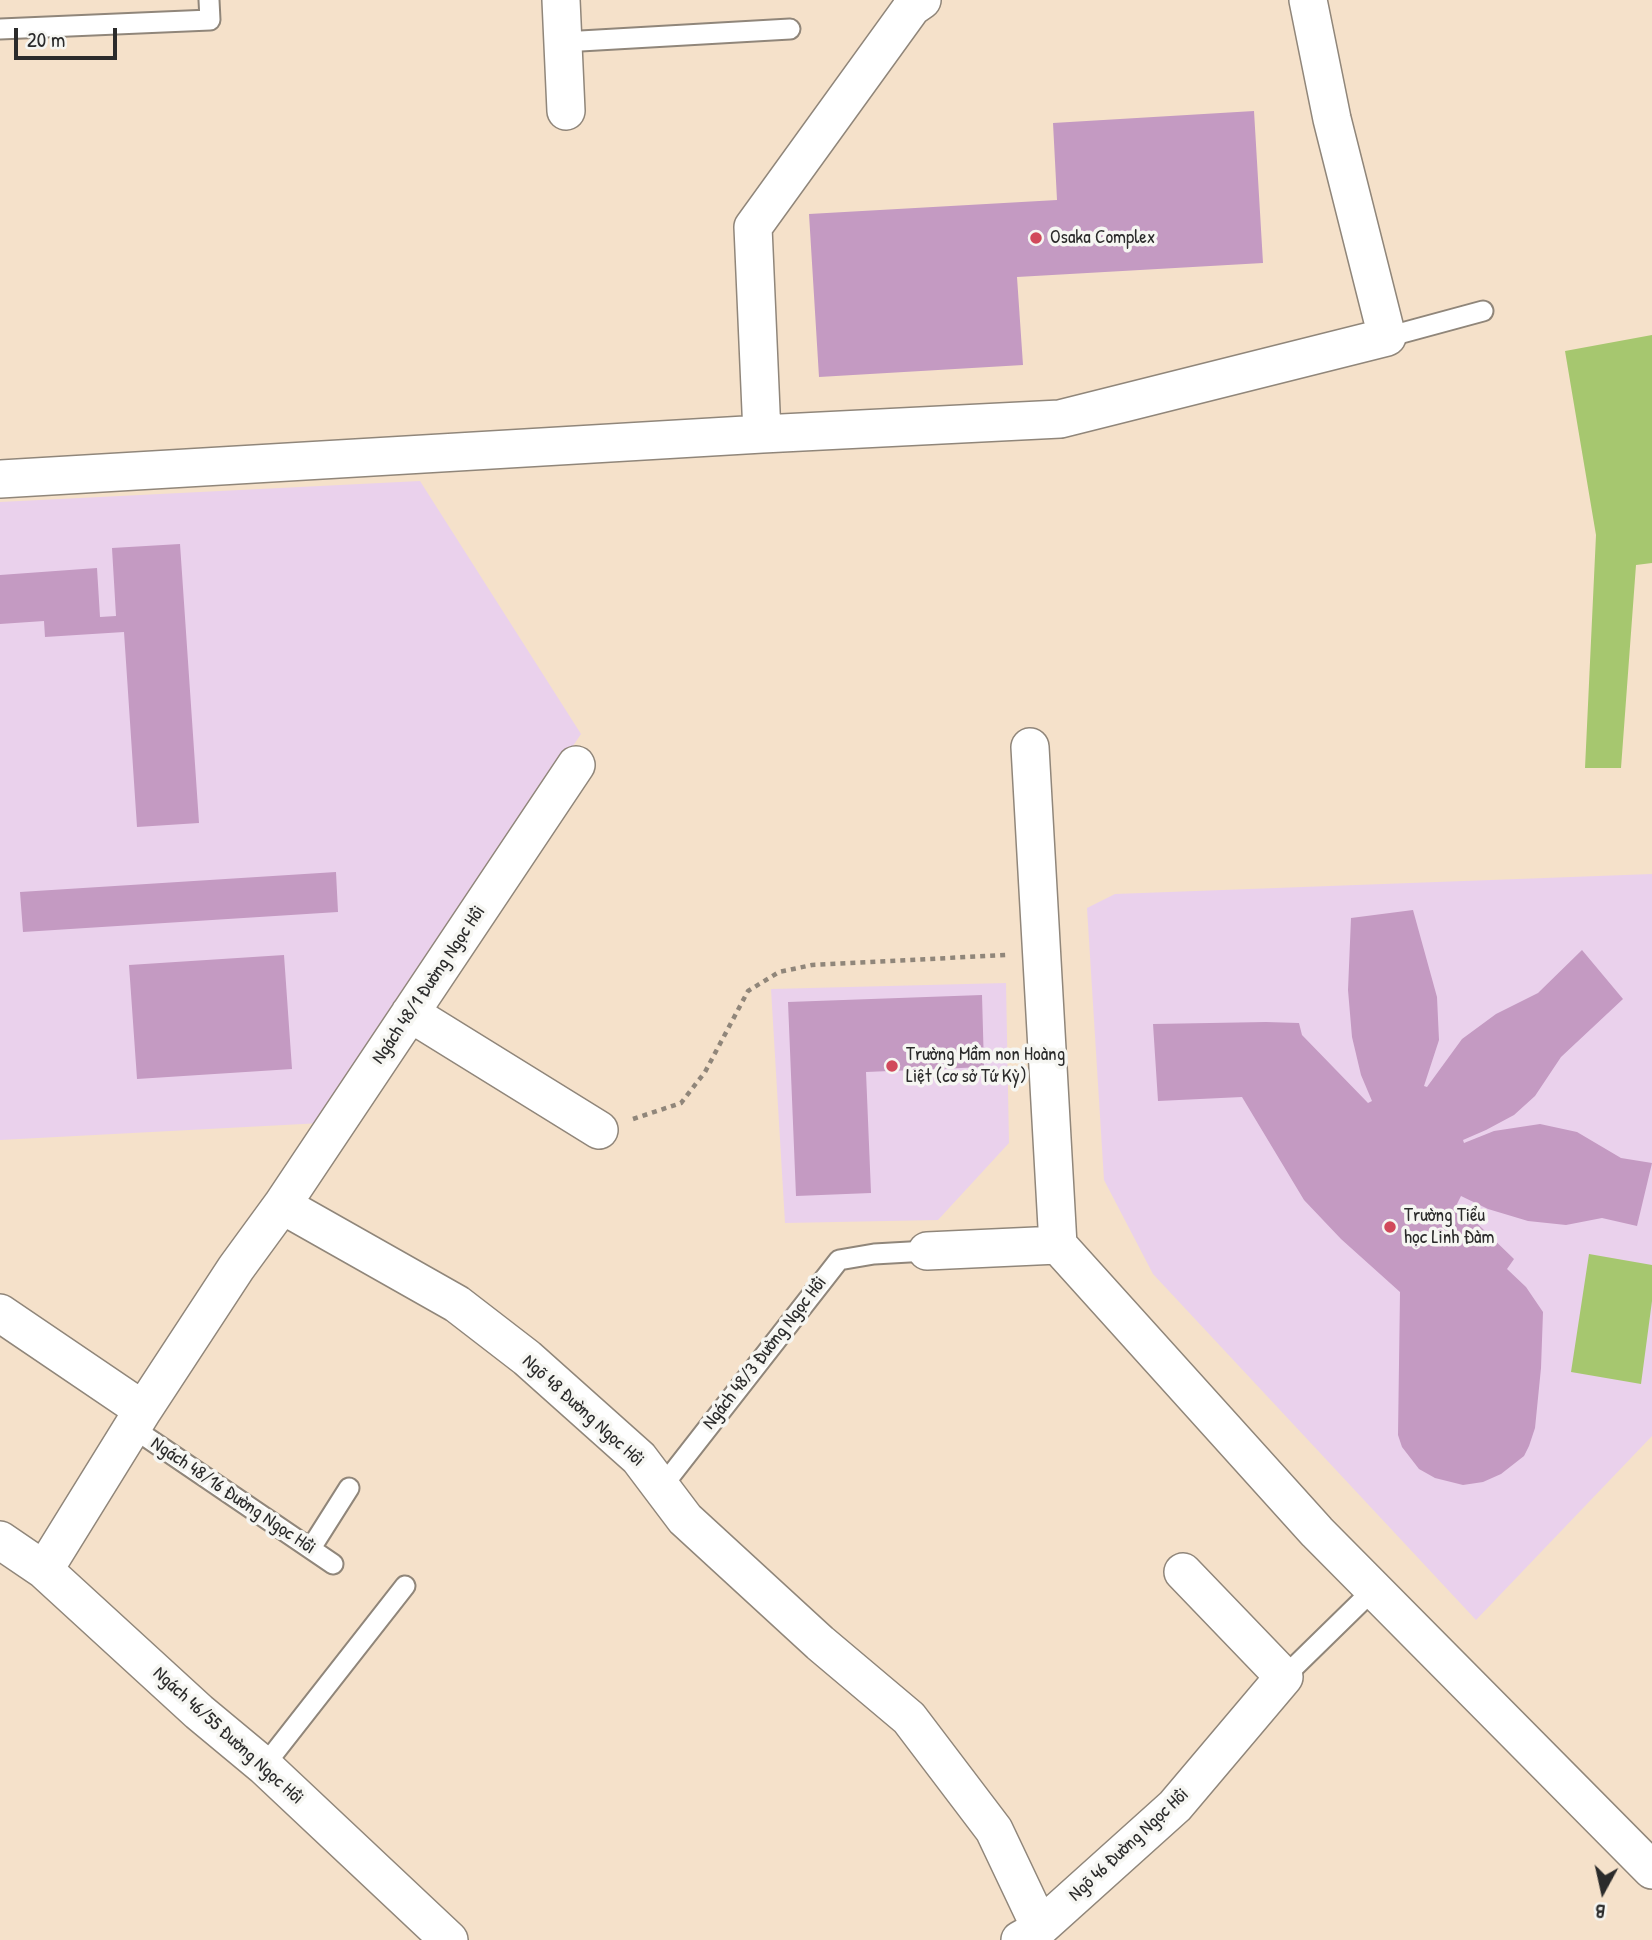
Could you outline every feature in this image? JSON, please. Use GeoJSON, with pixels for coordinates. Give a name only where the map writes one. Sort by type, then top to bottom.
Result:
{"type":"FeatureCollection","features":[{"type":"Feature","properties":{"kind":"street"},"geometry":{"type":"LineString","coordinates":[[561,0],[566,111]]}},
{"type":"Feature","properties":{"kind":"street"},"geometry":{"type":"LineString","coordinates":[[762,435],[752,227],[912,7],[922,0]]}},
{"type":"Feature","properties":{"kind":"street"},"geometry":{"type":"LineString","coordinates":[[0,480],[1060,419],[1387,338],[1332,119],[1308,0]]}},
{"type":"Feature","properties":{"kind":"street"},"geometry":{"type":"LineString","coordinates":[[1030,747],[1058,1245],[1317,1532],[1652,1870]]}},
{"type":"Feature","properties":{"kind":"street","name":"Ngách 48/1 Đường Ngọc Hồi"},"geometry":{"type":"LineString","coordinates":[[282,1205],[576,765]]}},
{"type":"Feature","properties":{"kind":"street"},"geometry":{"type":"LineString","coordinates":[[411,1013],[599,1130]]}},
{"type":"Feature","properties":{"kind":"street"},"geometry":{"type":"LineString","coordinates":[[44,1570],[236,1268],[282,1205]]}},
{"type":"Feature","properties":{"kind":"street","name":"Ngõ 48 Đường Ngọc Hồi"},"geometry":{"type":"LineString","coordinates":[[282,1205],[457,1304],[527,1359],[639,1458],[694,1528],[820,1643],[909,1718],[994,1830],[1029,1934]]}},
{"type":"Feature","properties":{"kind":"street","name":"Ngách 48/3 Đường Ngọc Hồi"},"geometry":{"type":"LineString","coordinates":[[928,1251],[1058,1245]]}},
{"type":"Feature","properties":{"kind":"street"},"geometry":{"type":"LineString","coordinates":[[0,1313],[138,1419]]}},
{"type":"Feature","properties":{"kind":"street","name":"Ngách 46/55 Đường Ngọc Hồi"},"geometry":{"type":"LineString","coordinates":[[0,1540],[44,1570],[199,1712],[264,1766],[449,1940]]}},
{"type":"Feature","properties":{"kind":"street"},"geometry":{"type":"LineString","coordinates":[[1183,1572],[1284,1676]]}},
{"type":"Feature","properties":{"kind":"street","name":"Ngõ 46 Đường Ngọc Hồi"},"geometry":{"type":"LineString","coordinates":[[1029,1934],[1175,1806],[1284,1676]]}},
{"type":"Feature","properties":{"kind":"lane"},"geometry":{"type":"LineString","coordinates":[[0,29],[210,20],[209,0]]}},
{"type":"Feature","properties":{"kind":"lane"},"geometry":{"type":"LineString","coordinates":[[563,42],[790,29]]}},
{"type":"Feature","properties":{"kind":"lane"},"geometry":{"type":"LineString","coordinates":[[1387,338],[1483,311]]}},
{"type":"Feature","properties":{"kind":"lane","name":"Ngách 48/3 Đường Ngọc Hồi"},"geometry":{"type":"LineString","coordinates":[[661,1488],[839,1260],[874,1254],[928,1251]]}},
{"type":"Feature","properties":{"kind":"lane","name":"Ngách 48/16 Đường Ngọc Hồi"},"geometry":{"type":"LineString","coordinates":[[138,1419],[333,1564]]}},
{"type":"Feature","properties":{"kind":"lane"},"geometry":{"type":"LineString","coordinates":[[311,1548],[349,1488]]}},
{"type":"Feature","properties":{"kind":"lane"},"geometry":{"type":"LineString","coordinates":[[264,1766],[405,1586]]}},
{"type":"Feature","properties":{"kind":"lane"},"geometry":{"type":"LineString","coordinates":[[1284,1676],[1373,1590]]}},
{"type":"Feature","properties":{"kind":"path"},"geometry":{"type":"LineString","coordinates":[[599,1130],[681,1103],[705,1072],[748,991],[779,972],[811,965],[1042,954]]}},
{"type":"Feature","properties":{"kind":"shaded area"},"geometry":{"type":"Polygon","coordinates":[[[420,481],[581,734],[322,1123],[0,1140],[0,502],[420,481]]]}},
{"type":"Feature","properties":{"kind":"shaded area","name":"Trường Tiểu học Linh Đàm"},"geometry":{"type":"Polygon","coordinates":[[[1652,874],[1652,1436],[1476,1620],[1153,1274],[1104,1180],[1087,908],[1115,894],[1652,874]]]}},
{"type":"Feature","properties":{"kind":"shaded area","name":"Trường Mầm non Hoàng Liệt (cơ sở Tứ Kỳ)"},"geometry":{"type":"Polygon","coordinates":[[[1006,983],[1009,1143],[938,1220],[785,1223],[771,989],[1006,983]]]}},
{"type":"Feature","properties":{"kind":"green space"},"geometry":{"type":"Polygon","coordinates":[[[1652,335],[1652,563],[1636,565],[1621,768],[1585,768],[1596,535],[1565,351],[1652,335]]]}},
{"type":"Feature","properties":{"kind":"green space"},"geometry":{"type":"Polygon","coordinates":[[[1589,1254],[1652,1265],[1652,1301],[1641,1384],[1571,1372],[1589,1254]]]}},
{"type":"Feature","properties":{"kind":"building","name":"Osaka Complex"},"geometry":{"type":"Polygon","coordinates":[[[1254,111],[1263,263],[1017,277],[1023,365],[819,377],[809,214],[1057,200],[1053,123],[1254,111]]]}},
{"type":"Feature","properties":{"kind":"building"},"geometry":{"type":"Polygon","coordinates":[[[180,544],[199,823],[137,827],[124,632],[45,637],[44,621],[0,624],[0,575],[97,568],[100,617],[116,616],[112,548],[180,544]]]}},
{"type":"Feature","properties":{"kind":"building"},"geometry":{"type":"Polygon","coordinates":[[[336,872],[338,912],[23,932],[20,892],[336,872]]]}},
{"type":"Feature","properties":{"kind":"building"},"geometry":{"type":"Polygon","coordinates":[[[1413,910],[1437,997],[1439,1040],[1424,1086],[1427,1087],[1462,1039],[1496,1014],[1538,993],[1582,950],[1623,999],[1561,1057],[1535,1096],[1514,1115],[1463,1140],[1464,1143],[1494,1131],[1540,1124],[1577,1132],[1621,1158],[1652,1163],[1637,1226],[1602,1218],[1566,1225],[1528,1221],[1488,1209],[1461,1196],[1457,1204],[1514,1259],[1507,1269],[1526,1287],[1543,1312],[1535,1428],[1529,1446],[1524,1456],[1501,1474],[1483,1482],[1463,1485],[1435,1478],[1419,1469],[1402,1447],[1398,1435],[1400,1292],[1341,1239],[1304,1200],[1242,1097],[1158,1101],[1153,1024],[1266,1022],[1299,1023],[1302,1035],[1368,1103],[1372,1101],[1361,1075],[1352,1037],[1348,990],[1351,918],[1413,910]]]}},
{"type":"Feature","properties":{"kind":"building"},"geometry":{"type":"Polygon","coordinates":[[[284,955],[292,1069],[137,1079],[129,965],[284,955]]]}},
{"type":"Feature","properties":{"kind":"building"},"geometry":{"type":"Polygon","coordinates":[[[982,995],[984,1067],[866,1072],[871,1193],[796,1196],[788,1002],[982,995]]]}},
{"type":"Feature","properties":{"kind":"place","name":"Osaka Complex"},"geometry":{"type":"Point","coordinates":[1036,238]}},
{"type":"Feature","properties":{"kind":"place","name":"Trường Mầm non Hoàng Liệt (cơ sở Tứ Kỳ)"},"geometry":{"type":"Point","coordinates":[892,1066]}},
{"type":"Feature","properties":{"kind":"place","name":"Trường Tiểu học Linh Đàm"},"geometry":{"type":"Point","coordinates":[1390,1227]}}]}
